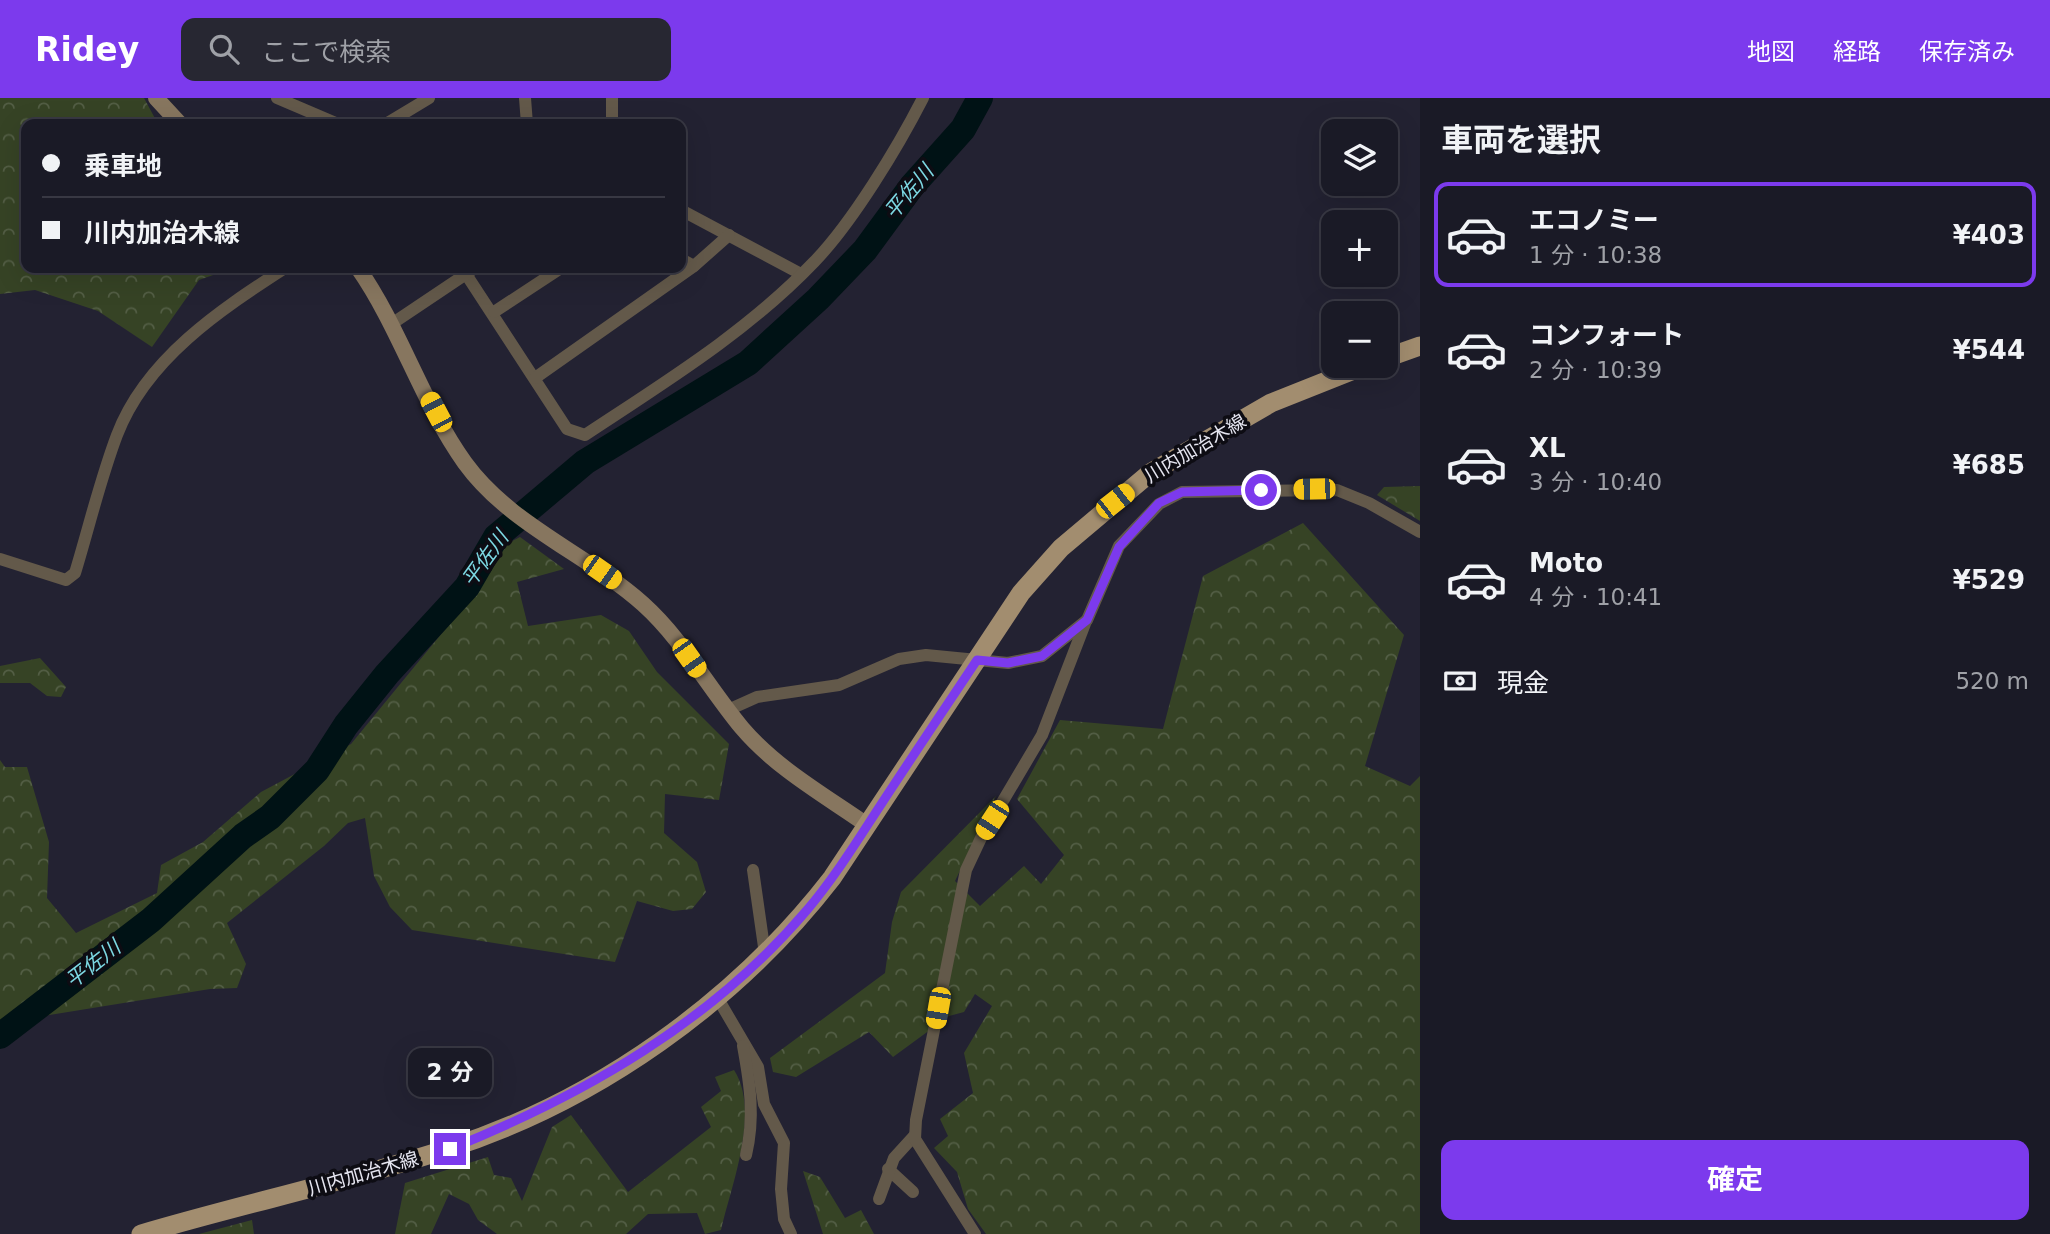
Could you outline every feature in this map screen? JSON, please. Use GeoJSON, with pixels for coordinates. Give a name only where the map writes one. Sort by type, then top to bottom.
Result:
{"type":"FeatureCollection","features":[{"type":"Feature","properties":{"kind":"main road"},"geometry":{"type":"LineString","coordinates":[[1398,354],[1420,346]]}},
{"type":"Feature","properties":{"kind":"main road","name":"川内加治木線"},"geometry":{"type":"LineString","coordinates":[[141,1234],[450,1149],[504,1127],[571,1096],[609,1073],[718,997],[765,954],[808,909],[1021,593],[1061,548],[1150,473],[1271,403],[1334,378]]}},
{"type":"Feature","properties":{"kind":"street"},"geometry":{"type":"LineString","coordinates":[[156,98],[175,119]]}},
{"type":"Feature","properties":{"kind":"street"},"geometry":{"type":"LineString","coordinates":[[277,98],[326,119]]}},
{"type":"Feature","properties":{"kind":"street"},"geometry":{"type":"LineString","coordinates":[[394,119],[429,98]]}},
{"type":"Feature","properties":{"kind":"street"},"geometry":{"type":"LineString","coordinates":[[525,98],[527,119]]}},
{"type":"Feature","properties":{"kind":"street"},"geometry":{"type":"LineString","coordinates":[[612,98],[612,119]]}},
{"type":"Feature","properties":{"kind":"street"},"geometry":{"type":"LineString","coordinates":[[470,273],[567,429],[585,435],[716,348],[815,261],[862,199],[923,98]]}},
{"type":"Feature","properties":{"kind":"street"},"geometry":{"type":"LineString","coordinates":[[686,212],[801,274]]}},
{"type":"Feature","properties":{"kind":"street"},"geometry":{"type":"LineString","coordinates":[[686,272],[729,234]]}},
{"type":"Feature","properties":{"kind":"street"},"geometry":{"type":"LineString","coordinates":[[686,262],[694,266]]}},
{"type":"Feature","properties":{"kind":"street"},"geometry":{"type":"LineString","coordinates":[[0,559],[66,580],[75,573],[118,433],[148,382],[185,341],[246,293],[277,273]]}},
{"type":"Feature","properties":{"kind":"street"},"geometry":{"type":"LineString","coordinates":[[361,273],[465,463],[507,506],[606,575],[646,607],[674,637],[728,710],[772,758],[867,825]]}},
{"type":"Feature","properties":{"kind":"street"},"geometry":{"type":"LineString","coordinates":[[390,325],[464,273]]}},
{"type":"Feature","properties":{"kind":"street"},"geometry":{"type":"LineString","coordinates":[[494,312],[553,273]]}},
{"type":"Feature","properties":{"kind":"street"},"geometry":{"type":"LineString","coordinates":[[535,378],[684,273]]}},
{"type":"Feature","properties":{"kind":"street"},"geometry":{"type":"LineString","coordinates":[[879,1199],[888,1169],[902,1147],[915,1135],[965,870],[1042,735],[1119,547],[1159,503],[1182,492],[1337,490],[1369,503],[1420,533]]}},
{"type":"Feature","properties":{"kind":"street"},"geometry":{"type":"LineString","coordinates":[[728,710],[757,697],[839,685],[899,659],[926,655],[1008,663],[1042,656],[1087,620]]}},
{"type":"Feature","properties":{"kind":"street"},"geometry":{"type":"LineString","coordinates":[[753,870],[765,954]]}},
{"type":"Feature","properties":{"kind":"street"},"geometry":{"type":"LineString","coordinates":[[718,997],[758,1067],[764,1104],[785,1143],[781,1189],[784,1219],[791,1234]]}},
{"type":"Feature","properties":{"kind":"street"},"geometry":{"type":"LineString","coordinates":[[741,1035],[751,1091],[753,1127],[746,1155]]}},
{"type":"Feature","properties":{"kind":"street"},"geometry":{"type":"LineString","coordinates":[[915,1135],[941,1183],[975,1234]]}},
{"type":"Feature","properties":{"kind":"street"},"geometry":{"type":"LineString","coordinates":[[888,1169],[912,1192]]}},
{"type":"Feature","properties":{"kind":"green space"},"geometry":{"type":"Polygon","coordinates":[[[0,98],[144,98],[155,119],[21,119],[21,273],[219,273],[199,280],[152,347],[98,311],[35,290],[0,294],[0,98]]]}},
{"type":"Feature","properties":{"kind":"green space"},"geometry":{"type":"Polygon","coordinates":[[[1420,486],[1420,521],[1377,495],[1384,487],[1420,486]]]}},
{"type":"Feature","properties":{"kind":"green space"},"geometry":{"type":"Polygon","coordinates":[[[1303,523],[1404,635],[1365,766],[1410,786],[1420,776],[1420,1234],[986,1234],[968,1209],[957,1172],[934,1148],[948,1136],[940,1119],[973,1093],[964,1053],[992,1006],[975,994],[964,1012],[949,1016],[893,1057],[869,1032],[796,1077],[773,1072],[770,1058],[885,973],[892,922],[901,892],[996,796],[955,881],[980,906],[1024,866],[1041,884],[1064,855],[1017,799],[1060,720],[1163,729],[1203,576],[1303,523]]]}},
{"type":"Feature","properties":{"kind":"green space"},"geometry":{"type":"Polygon","coordinates":[[[520,537],[564,569],[517,582],[528,626],[601,615],[629,631],[657,672],[729,744],[719,800],[665,794],[664,833],[697,862],[706,892],[692,909],[673,911],[637,901],[615,962],[412,930],[390,907],[374,876],[365,818],[348,823],[324,846],[227,923],[246,964],[237,988],[210,989],[0,1023],[0,760],[5,767],[27,767],[49,842],[47,898],[76,933],[157,893],[161,865],[203,842],[261,792],[351,744],[483,583],[503,546],[520,537]]]}},
{"type":"Feature","properties":{"kind":"green space"},"geometry":{"type":"Polygon","coordinates":[[[40,658],[66,687],[61,697],[47,696],[30,683],[0,683],[0,666],[40,658]]]}},
{"type":"Feature","properties":{"kind":"green space"},"geometry":{"type":"Polygon","coordinates":[[[734,1070],[742,1087],[744,1127],[737,1171],[721,1230],[705,1234],[697,1213],[648,1214],[626,1234],[497,1234],[478,1220],[469,1204],[449,1194],[431,1234],[395,1234],[405,1183],[488,1157],[494,1175],[511,1178],[522,1201],[552,1127],[571,1115],[628,1192],[711,1127],[701,1107],[721,1091],[715,1077],[734,1070]]]}},
{"type":"Feature","properties":{"kind":"green space"},"geometry":{"type":"Polygon","coordinates":[[[803,1171],[820,1177],[845,1218],[861,1210],[874,1234],[823,1234],[803,1171]]]}},
{"type":"Feature","properties":{"kind":"green space"},"geometry":{"type":"Polygon","coordinates":[[[252,1220],[254,1234],[199,1234],[252,1220]]]}},
{"type":"Feature","properties":{"kind":"waterway","name":"平佐川"},"geometry":{"type":"LineString","coordinates":[[0,1036],[151,920],[243,836],[270,817],[317,770],[346,725],[387,674],[467,587],[496,537],[585,462],[748,363],[818,299],[865,250],[912,186],[963,129],[980,98]]}},
{"type":"Feature","properties":{"kind":"route"},"geometry":{"type":"LineString","coordinates":[[450,1149],[571,1096],[637,1057],[718,997],[787,932],[832,878],[977,660],[1008,663],[1042,656],[1087,620],[1119,547],[1159,503],[1182,492],[1261,490]]}}]}
